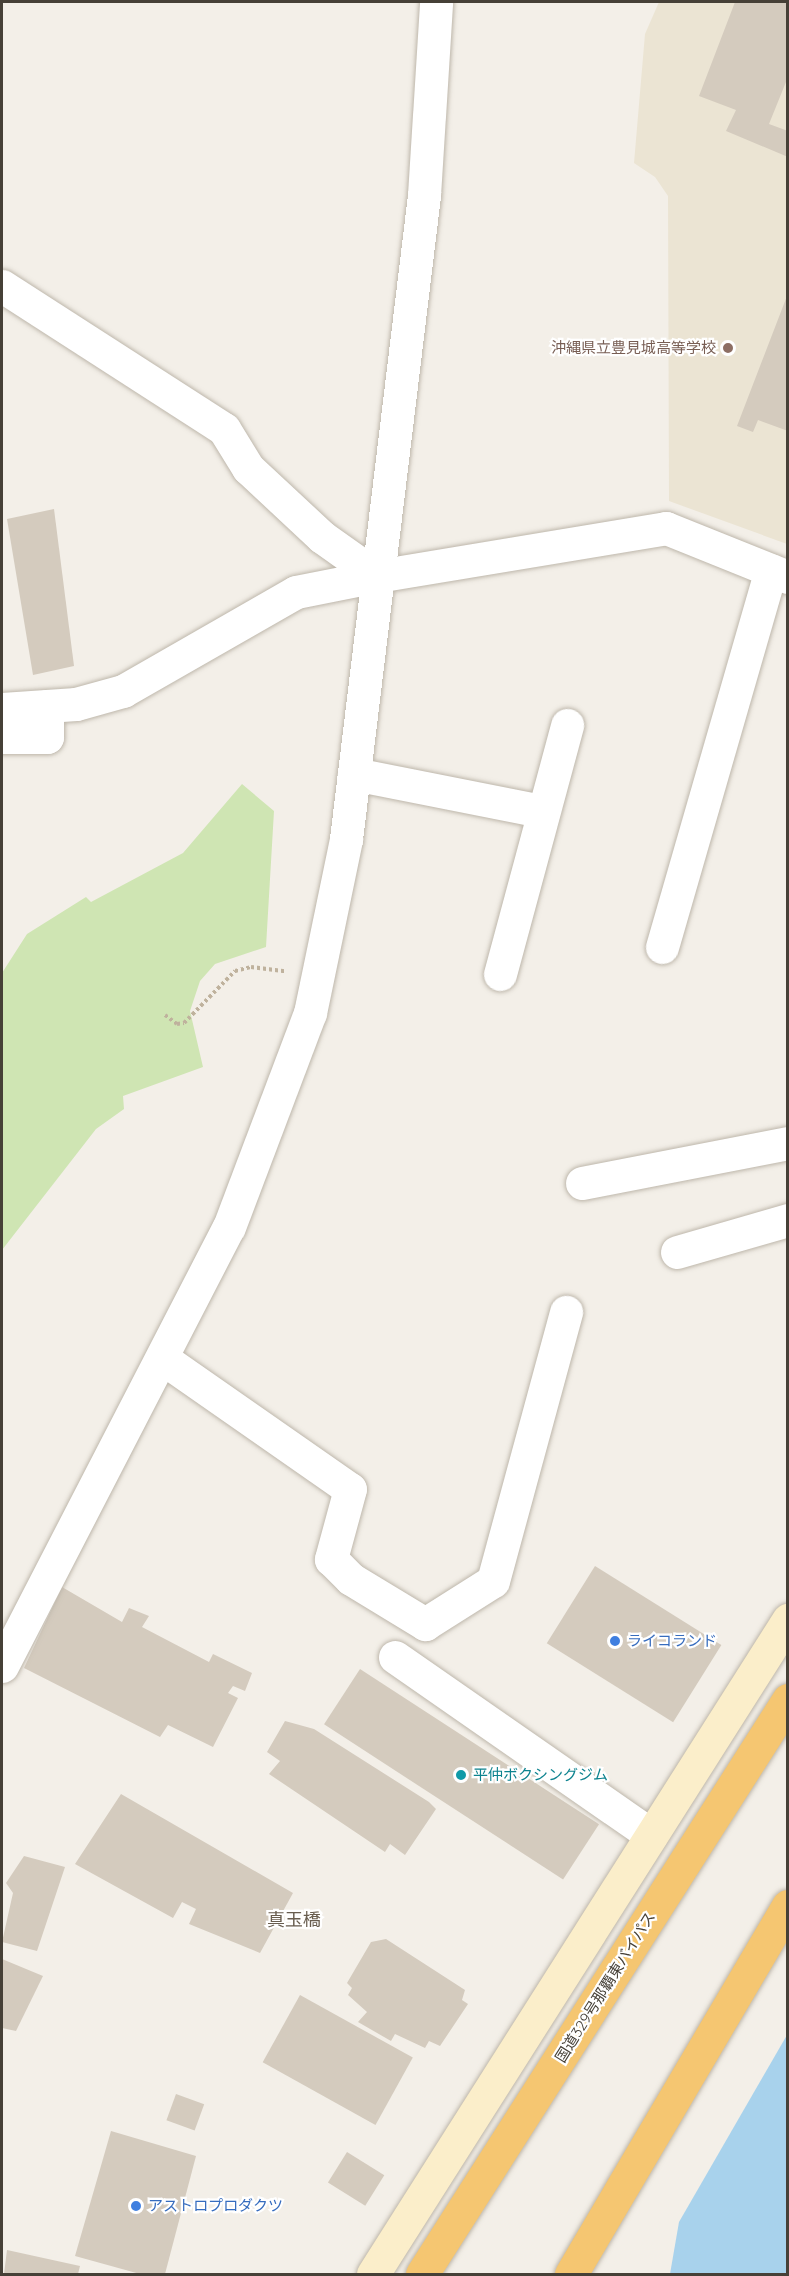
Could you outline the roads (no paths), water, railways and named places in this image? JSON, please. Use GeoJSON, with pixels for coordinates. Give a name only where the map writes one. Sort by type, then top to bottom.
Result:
{"type":"FeatureCollection","features":[{"type":"Feature","properties":{"kind":"highway","name":"国道329号那覇東バイパス"},"geometry":{"type":"LineString","coordinates":[[422,2274],[788,1700]]}},
{"type":"Feature","properties":{"kind":"highway"},"geometry":{"type":"LineString","coordinates":[[571,2274],[788,1906]]}},
{"type":"Feature","properties":{"kind":"street"},"geometry":{"type":"LineString","coordinates":[[2,1666],[229,1227],[310,1013],[346,839],[376,576],[424,195],[436,2]]}},
{"type":"Feature","properties":{"kind":"street"},"geometry":{"type":"LineString","coordinates":[[2,286],[224,429],[248,468],[322,537],[376,576]]}},
{"type":"Feature","properties":{"kind":"street"},"geometry":{"type":"LineString","coordinates":[[2,709],[76,704],[123,691],[296,592],[376,576],[666,528],[779,573],[662,947]]}},
{"type":"Feature","properties":{"kind":"street"},"geometry":{"type":"LineString","coordinates":[[2,737],[47,737],[47,706]]}},
{"type":"Feature","properties":{"kind":"street"},"geometry":{"type":"LineString","coordinates":[[500,974],[541,811],[567,725]]}},
{"type":"Feature","properties":{"kind":"street"},"geometry":{"type":"LineString","coordinates":[[354,774],[541,811]]}},
{"type":"Feature","properties":{"kind":"street"},"geometry":{"type":"LineString","coordinates":[[582,1183],[788,1143]]}},
{"type":"Feature","properties":{"kind":"street"},"geometry":{"type":"LineString","coordinates":[[677,1252],[788,1220]]}},
{"type":"Feature","properties":{"kind":"street"},"geometry":{"type":"LineString","coordinates":[[162,1358],[350,1489],[331,1559],[351,1579],[425,1624],[493,1581],[566,1312]]}},
{"type":"Feature","properties":{"kind":"street"},"geometry":{"type":"LineString","coordinates":[[373,2274],[788,1620]]}},
{"type":"Feature","properties":{"kind":"street"},"geometry":{"type":"LineString","coordinates":[[395,1657],[651,1835]]}},
{"type":"Feature","properties":{"kind":"water"},"geometry":{"type":"Polygon","coordinates":[[[787,2035],[787,2274],[670,2274],[679,2222],[787,2035]]]}},
{"type":"Feature","properties":{"kind":"place","name":"沖縄県立豊見城高等学校"},"geometry":{"type":"Point","coordinates":[728,348]}},
{"type":"Feature","properties":{"kind":"place","name":"ライコランド"},"geometry":{"type":"Point","coordinates":[615,1641]}},
{"type":"Feature","properties":{"kind":"place","name":"平仲ボクシングジム"},"geometry":{"type":"Point","coordinates":[461,1775]}},
{"type":"Feature","properties":{"kind":"place","name":"アストロプロダクツ"},"geometry":{"type":"Point","coordinates":[136,2206]}},
{"type":"Feature","properties":{"kind":"district","name":"真玉橋"},"geometry":{"type":"Point","coordinates":[294,1920]}}]}
